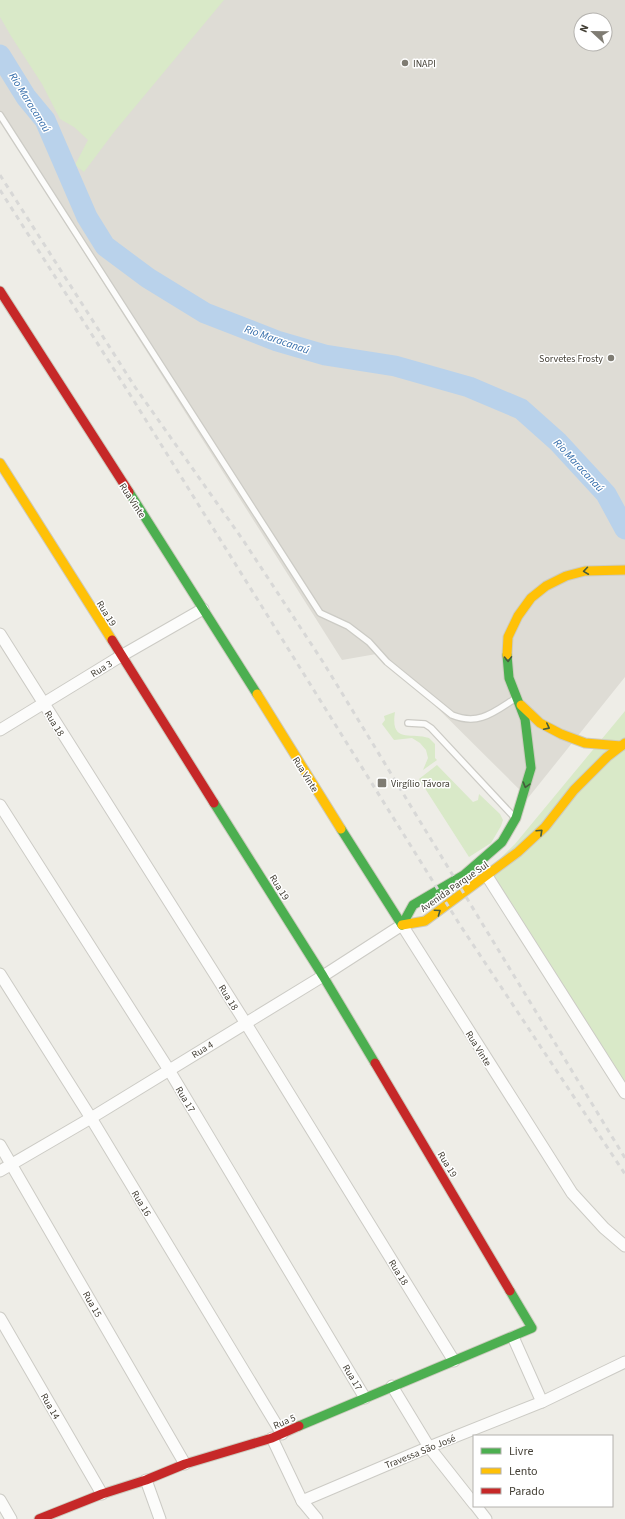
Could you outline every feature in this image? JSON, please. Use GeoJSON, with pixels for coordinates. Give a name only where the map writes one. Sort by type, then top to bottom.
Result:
{"type":"FeatureCollection","features":[{"type":"Feature","properties":{"kind":"street","name":"Rua Vinte"},"geometry":{"type":"LineString","coordinates":[[0,291],[203,609],[572,1194],[604,1228],[625,1246]]}},
{"type":"Feature","properties":{"kind":"street","name":"Rua 19"},"geometry":{"type":"LineString","coordinates":[[0,463],[120,656],[323,976],[532,1328]]}},
{"type":"Feature","properties":{"kind":"street","name":"Avenida Parque Sul"},"geometry":{"type":"LineString","coordinates":[[402,925],[413,905],[464,875],[502,842],[516,818],[531,768],[528,735],[524,718],[509,678],[507,659],[508,637],[518,616],[532,598],[546,586],[566,576],[585,571],[625,570]]}},
{"type":"Feature","properties":{"kind":"street","name":"Rua 3"},"geometry":{"type":"LineString","coordinates":[[0,730],[120,656],[203,609]]}},
{"type":"Feature","properties":{"kind":"street","name":"Rua 18"},"geometry":{"type":"LineString","coordinates":[[0,634],[245,1022],[454,1361]]}},
{"type":"Feature","properties":{"kind":"street"},"geometry":{"type":"LineString","coordinates":[[517,700],[540,723],[561,734],[584,743],[623,745]]}},
{"type":"Feature","properties":{"kind":"street","name":"Avenida Parque Sul"},"geometry":{"type":"LineString","coordinates":[[402,925],[425,921],[518,852],[545,827],[574,790],[607,757],[623,745]]}},
{"type":"Feature","properties":{"kind":"street","name":"Rua 17"},"geometry":{"type":"LineString","coordinates":[[0,805],[169,1070],[365,1398]]}},
{"type":"Feature","properties":{"kind":"street"},"geometry":{"type":"LineString","coordinates":[[487,876],[625,1093]]}},
{"type":"Feature","properties":{"kind":"street","name":"Rua 4"},"geometry":{"type":"LineString","coordinates":[[0,1171],[91,1118],[245,1022],[323,976],[402,925]]}},
{"type":"Feature","properties":{"kind":"street","name":"Rua 16"},"geometry":{"type":"LineString","coordinates":[[0,974],[91,1118],[277,1436],[302,1501],[317,1519]]}},
{"type":"Feature","properties":{"kind":"street","name":"Rua 15"},"geometry":{"type":"LineString","coordinates":[[0,1145],[185,1464]]}},
{"type":"Feature","properties":{"kind":"street","name":"Rua 14"},"geometry":{"type":"LineString","coordinates":[[0,1318],[102,1494]]}},
{"type":"Feature","properties":{"kind":"street","name":"Rua 5"},"geometry":{"type":"LineString","coordinates":[[39,1519],[102,1494],[146,1480],[185,1464],[277,1436],[532,1328]]}},
{"type":"Feature","properties":{"kind":"street"},"geometry":{"type":"LineString","coordinates":[[513,1337],[542,1402]]}},
{"type":"Feature","properties":{"kind":"street","name":"Travessa São José"},"geometry":{"type":"LineString","coordinates":[[302,1501],[429,1447],[542,1402],[625,1362]]}},
{"type":"Feature","properties":{"kind":"street"},"geometry":{"type":"LineString","coordinates":[[392,1386],[429,1447],[473,1502]]}},
{"type":"Feature","properties":{"kind":"street"},"geometry":{"type":"LineString","coordinates":[[146,1480],[160,1519]]}},
{"type":"Feature","properties":{"kind":"street"},"geometry":{"type":"LineString","coordinates":[[0,1500],[11,1519]]}},
{"type":"Feature","properties":{"kind":"street"},"geometry":{"type":"LineString","coordinates":[[477,1507],[486,1519]]}},
{"type":"Feature","properties":{"kind":"lane"},"geometry":{"type":"LineString","coordinates":[[0,115],[320,613],[348,626],[369,642],[387,662],[452,715],[461,718],[482,718],[517,700]]}},
{"type":"Feature","properties":{"kind":"lane"},"geometry":{"type":"LineString","coordinates":[[408,723],[425,724],[431,728],[516,818]]}},
{"type":"Feature","properties":{"kind":"shaded area"},"geometry":{"type":"Polygon","coordinates":[[[0,0],[625,0],[625,677],[528,798],[382,653],[342,660],[0,120],[0,0]]]}},
{"type":"Feature","properties":{"kind":"green space"},"geometry":{"type":"Polygon","coordinates":[[[0,0],[224,0],[114,132],[84,172],[75,165],[88,140],[74,127],[60,119],[42,84],[0,17],[0,0]]]}},
{"type":"Feature","properties":{"kind":"green space"},"geometry":{"type":"Polygon","coordinates":[[[625,711],[625,1093],[486,872],[515,844],[625,711]]]}},
{"type":"Feature","properties":{"kind":"green space"},"geometry":{"type":"Polygon","coordinates":[[[395,712],[394,722],[399,733],[409,736],[422,736],[429,738],[435,744],[435,758],[437,760],[423,770],[428,758],[426,750],[420,743],[412,738],[394,740],[382,724],[385,720],[384,716],[395,712]]]}},
{"type":"Feature","properties":{"kind":"green space"},"geometry":{"type":"Polygon","coordinates":[[[437,765],[473,802],[478,800],[479,794],[500,814],[503,820],[491,843],[469,857],[419,779],[437,765]]]}},
{"type":"Feature","properties":{"kind":"waterway","name":"Rio Maracanaú"},"geometry":{"type":"LineString","coordinates":[[0,55],[26,97],[45,120],[87,217],[105,246],[148,278],[205,313],[277,341],[325,355],[395,366],[469,387],[521,409],[558,442],[606,494],[625,529]]}},
{"type":"Feature","properties":{"kind":"railway"},"geometry":{"type":"LineString","coordinates":[[0,175],[135,387],[243,540],[323,662],[625,1158]]}},
{"type":"Feature","properties":{"kind":"railway"},"geometry":{"type":"LineString","coordinates":[[0,190],[129,393],[460,925],[625,1174]]}},
{"type":"Feature","properties":{"kind":"traffic: fast"},"geometry":{"type":"LineString","coordinates":[[129,492],[257,694]]}},
{"type":"Feature","properties":{"kind":"traffic: fast"},"geometry":{"type":"LineString","coordinates":[[402,925],[413,905],[464,875],[502,842],[516,818],[531,768],[525,719],[509,678],[507,655]]}},
{"type":"Feature","properties":{"kind":"traffic: fast"},"geometry":{"type":"LineString","coordinates":[[214,803],[323,976],[375,1063]]}},
{"type":"Feature","properties":{"kind":"traffic: fast"},"geometry":{"type":"LineString","coordinates":[[341,829],[402,925]]}},
{"type":"Feature","properties":{"kind":"traffic: fast"},"geometry":{"type":"LineString","coordinates":[[299,1426],[532,1328],[510,1291]]}},
{"type":"Feature","properties":{"kind":"traffic: slow"},"geometry":{"type":"LineString","coordinates":[[0,463],[112,640]]}},
{"type":"Feature","properties":{"kind":"traffic: slow"},"geometry":{"type":"LineString","coordinates":[[507,655],[508,637],[518,616],[531,598],[546,586],[566,576],[585,571],[625,570]]}},
{"type":"Feature","properties":{"kind":"traffic: slow"},"geometry":{"type":"LineString","coordinates":[[257,694],[341,829]]}},
{"type":"Feature","properties":{"kind":"traffic: slow"},"geometry":{"type":"LineString","coordinates":[[521,705],[540,723],[561,734],[585,743],[621,746]]}},
{"type":"Feature","properties":{"kind":"traffic: slow"},"geometry":{"type":"LineString","coordinates":[[402,925],[425,921],[518,852],[545,827],[574,790],[607,757],[625,743]]}},
{"type":"Feature","properties":{"kind":"traffic: jam"},"geometry":{"type":"LineString","coordinates":[[0,291],[129,492]]}},
{"type":"Feature","properties":{"kind":"traffic: jam"},"geometry":{"type":"LineString","coordinates":[[112,640],[214,803]]}},
{"type":"Feature","properties":{"kind":"traffic: jam"},"geometry":{"type":"LineString","coordinates":[[375,1063],[510,1291]]}},
{"type":"Feature","properties":{"kind":"traffic: jam"},"geometry":{"type":"LineString","coordinates":[[39,1519],[102,1494],[146,1480],[185,1464],[272,1438],[299,1426]]}},
{"type":"Feature","properties":{"kind":"place","name":"INAPI"},"geometry":{"type":"Point","coordinates":[405,63]}},
{"type":"Feature","properties":{"kind":"place","name":"Sorvetes Frosty"},"geometry":{"type":"Point","coordinates":[611,358]}},
{"type":"Feature","properties":{"kind":"place","name":"Virgílio Távora"},"geometry":{"type":"Point","coordinates":[382,783]}}]}
